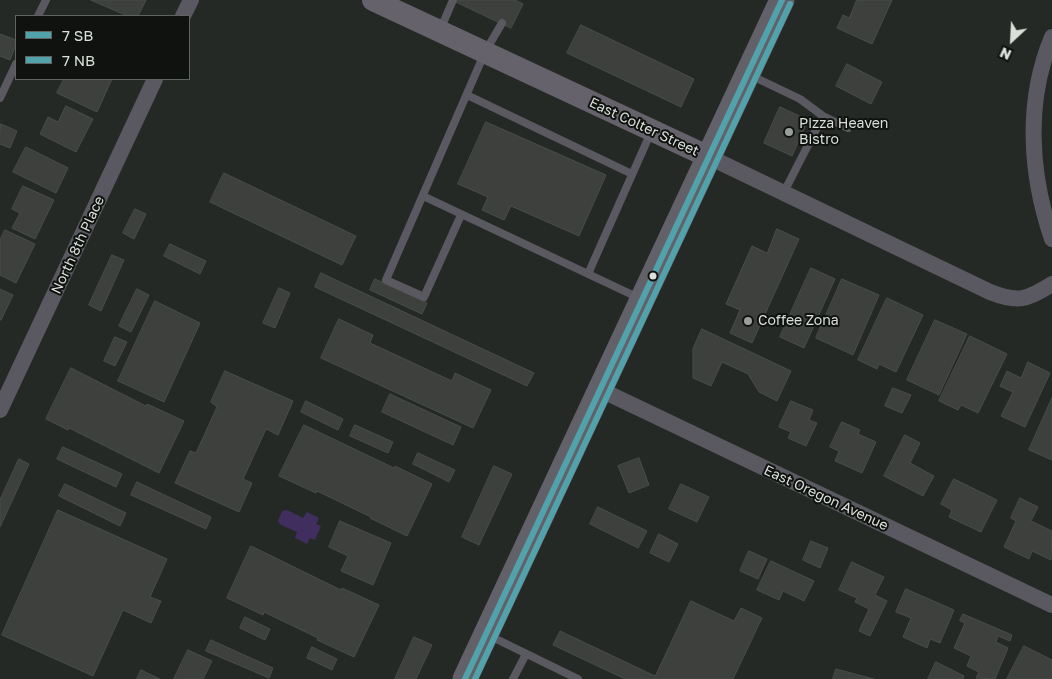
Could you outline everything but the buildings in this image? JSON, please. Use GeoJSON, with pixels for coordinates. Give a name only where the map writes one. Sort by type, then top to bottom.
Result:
{"type":"FeatureCollection","features":[{"type":"Feature","properties":{"kind":"main road"},"geometry":{"type":"LineString","coordinates":[[465,679],[782,0]]}},
{"type":"Feature","properties":{"kind":"street"},"geometry":{"type":"LineString","coordinates":[[184,15],[191,0]]}},
{"type":"Feature","properties":{"kind":"street","name":"East Colter Street"},"geometry":{"type":"LineString","coordinates":[[373,0],[784,192],[990,292],[1008,299],[1025,298],[1052,284]]}},
{"type":"Feature","properties":{"kind":"street"},"geometry":{"type":"LineString","coordinates":[[1052,37],[1036,97],[1033,128],[1034,167],[1041,204],[1052,239]]}},
{"type":"Feature","properties":{"kind":"street","name":"North 8th Place"},"geometry":{"type":"LineString","coordinates":[[0,410],[155,80]]}},
{"type":"Feature","properties":{"kind":"street","name":"East Oregon Avenue"},"geometry":{"type":"LineString","coordinates":[[601,390],[1052,605]]}},
{"type":"Feature","properties":{"kind":"lane"},"geometry":{"type":"LineString","coordinates":[[38,15],[46,0]]}},
{"type":"Feature","properties":{"kind":"lane"},"geometry":{"type":"LineString","coordinates":[[439,31],[453,0]]}},
{"type":"Feature","properties":{"kind":"lane"},"geometry":{"type":"LineString","coordinates":[[461,214],[424,297],[386,280],[485,52],[502,23]]}},
{"type":"Feature","properties":{"kind":"lane"},"geometry":{"type":"LineString","coordinates":[[0,98],[15,66]]}},
{"type":"Feature","properties":{"kind":"lane"},"geometry":{"type":"LineString","coordinates":[[748,74],[800,99],[823,116],[848,128]]}},
{"type":"Feature","properties":{"kind":"lane"},"geometry":{"type":"LineString","coordinates":[[467,95],[632,174]]}},
{"type":"Feature","properties":{"kind":"lane"},"geometry":{"type":"LineString","coordinates":[[784,192],[823,116]]}},
{"type":"Feature","properties":{"kind":"lane"},"geometry":{"type":"LineString","coordinates":[[588,274],[652,130]]}},
{"type":"Feature","properties":{"kind":"lane"},"geometry":{"type":"LineString","coordinates":[[423,196],[643,300]]}},
{"type":"Feature","properties":{"kind":"lane"},"geometry":{"type":"LineString","coordinates":[[486,634],[578,679]]}},
{"type":"Feature","properties":{"kind":"lane"},"geometry":{"type":"LineString","coordinates":[[513,679],[526,654]]}},
{"type":"Feature","properties":{"kind":"shaded area"},"geometry":{"type":"Polygon","coordinates":[[[287,510],[303,518],[307,512],[319,518],[316,524],[321,526],[315,540],[310,538],[307,544],[295,538],[297,532],[281,525],[278,521],[282,511],[287,510]]]}},
{"type":"Feature","properties":{"kind":"transit line"},"geometry":{"type":"LineString","coordinates":[[465,679],[782,0]]}},
{"type":"Feature","properties":{"kind":"transit line"},"geometry":{"type":"LineString","coordinates":[[475,679],[790,4]]}},
{"type":"Feature","properties":{"kind":"place","name":"Pizza Heaven Bistro"},"geometry":{"type":"Point","coordinates":[789,132]}},
{"type":"Feature","properties":{"kind":"place","name":"Coffee Zona"},"geometry":{"type":"Point","coordinates":[748,321]}}]}
